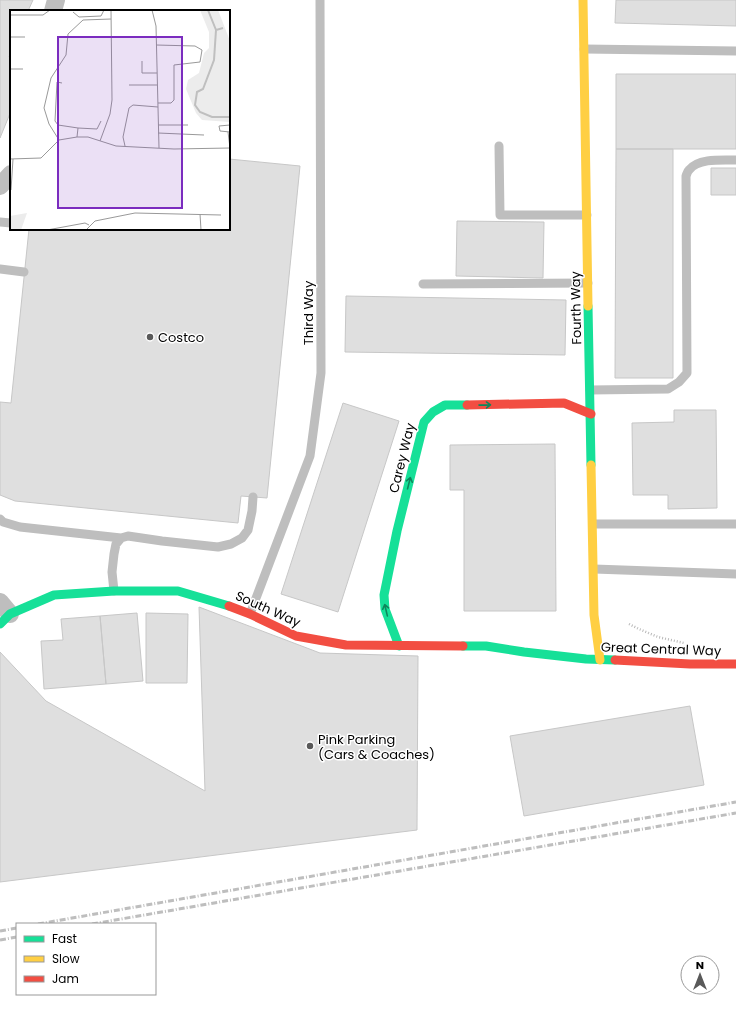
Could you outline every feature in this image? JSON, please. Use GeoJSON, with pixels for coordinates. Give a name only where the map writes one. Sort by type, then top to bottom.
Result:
{"type":"FeatureCollection","features":[{"type":"Feature","properties":{"kind":"main road","name":"Fourth Way"},"geometry":{"type":"LineString","coordinates":[[583,0],[594,615]]}},
{"type":"Feature","properties":{"kind":"main road","name":"Carey Way"},"geometry":{"type":"LineString","coordinates":[[399,646],[385,609],[384,595],[397,532],[424,422],[433,412],[446,405],[564,403],[590,414]]}},
{"type":"Feature","properties":{"kind":"main road","name":"South Way"},"geometry":{"type":"LineString","coordinates":[[3,613],[54,595],[114,591],[178,591],[222,603],[250,614],[296,636],[346,645],[486,646],[524,652],[586,655]]}},
{"type":"Feature","properties":{"kind":"main road"},"geometry":{"type":"LineString","coordinates":[[589,638],[594,615]]}},
{"type":"Feature","properties":{"kind":"main road"},"geometry":{"type":"LineString","coordinates":[[594,615],[600,660]]}},
{"type":"Feature","properties":{"kind":"main road","name":"Great Central Way"},"geometry":{"type":"LineString","coordinates":[[586,655],[600,660],[690,664],[736,664]]}},
{"type":"Feature","properties":{"kind":"street"},"geometry":{"type":"LineString","coordinates":[[53,10],[56,0]]}},
{"type":"Feature","properties":{"kind":"street"},"geometry":{"type":"LineString","coordinates":[[0,186],[10,175]]}},
{"type":"Feature","properties":{"kind":"lane","name":"Third Way"},"geometry":{"type":"LineString","coordinates":[[250,614],[310,456],[321,373],[320,0]]}},
{"type":"Feature","properties":{"kind":"lane"},"geometry":{"type":"LineString","coordinates":[[584,49],[736,52]]}},
{"type":"Feature","properties":{"kind":"lane"},"geometry":{"type":"LineString","coordinates":[[499,146],[500,215],[587,215]]}},
{"type":"Feature","properties":{"kind":"lane"},"geometry":{"type":"LineString","coordinates":[[590,390],[668,389],[679,382],[687,373],[686,176],[689,169],[696,164],[705,161],[736,160]]}},
{"type":"Feature","properties":{"kind":"lane"},"geometry":{"type":"LineString","coordinates":[[0,222],[10,224]]}},
{"type":"Feature","properties":{"kind":"lane"},"geometry":{"type":"LineString","coordinates":[[0,269],[24,272]]}},
{"type":"Feature","properties":{"kind":"lane"},"geometry":{"type":"LineString","coordinates":[[424,284],[588,283]]}},
{"type":"Feature","properties":{"kind":"lane"},"geometry":{"type":"LineString","coordinates":[[0,519],[3,522],[20,527],[121,538],[128,536],[218,547],[231,544],[242,538],[248,530],[253,497]]}},
{"type":"Feature","properties":{"kind":"lane"},"geometry":{"type":"LineString","coordinates":[[593,524],[736,524]]}},
{"type":"Feature","properties":{"kind":"lane"},"geometry":{"type":"LineString","coordinates":[[114,591],[112,572],[114,554],[116,544],[121,538]]}},
{"type":"Feature","properties":{"kind":"lane"},"geometry":{"type":"LineString","coordinates":[[594,569],[736,574]]}},
{"type":"Feature","properties":{"kind":"path"},"geometry":{"type":"LineString","coordinates":[[629,624],[658,637],[689,644]]}},
{"type":"Feature","properties":{"kind":"building"},"geometry":{"type":"Polygon","coordinates":[[[0,0],[33,0],[28,10],[10,10],[10,113],[0,138],[0,0]]]}},
{"type":"Feature","properties":{"kind":"building"},"geometry":{"type":"Polygon","coordinates":[[[616,0],[736,0],[736,26],[615,23],[616,0]]]}},
{"type":"Feature","properties":{"kind":"building"},"geometry":{"type":"Polygon","coordinates":[[[616,74],[736,74],[736,149],[616,149],[616,74]]]}},
{"type":"Feature","properties":{"kind":"building"},"geometry":{"type":"Polygon","coordinates":[[[616,149],[673,149],[673,378],[615,378],[616,149]]]}},
{"type":"Feature","properties":{"kind":"building","name":"Costco"},"geometry":{"type":"Polygon","coordinates":[[[230,159],[300,166],[267,498],[241,496],[238,523],[15,501],[0,495],[0,402],[11,403],[29,230],[230,230],[230,159]]]}},
{"type":"Feature","properties":{"kind":"building"},"geometry":{"type":"Polygon","coordinates":[[[711,168],[736,168],[736,195],[711,195],[711,168]]]}},
{"type":"Feature","properties":{"kind":"building"},"geometry":{"type":"Polygon","coordinates":[[[457,221],[544,222],[543,278],[456,276],[457,221]]]}},
{"type":"Feature","properties":{"kind":"building"},"geometry":{"type":"Polygon","coordinates":[[[346,296],[566,300],[565,355],[345,352],[346,296]]]}},
{"type":"Feature","properties":{"kind":"building"},"geometry":{"type":"Polygon","coordinates":[[[343,403],[399,421],[338,612],[281,594],[343,403]]]}},
{"type":"Feature","properties":{"kind":"building"},"geometry":{"type":"Polygon","coordinates":[[[674,410],[716,410],[717,508],[668,509],[668,495],[633,495],[632,423],[674,422],[674,410]]]}},
{"type":"Feature","properties":{"kind":"building"},"geometry":{"type":"Polygon","coordinates":[[[555,444],[556,611],[464,611],[464,490],[450,490],[450,445],[555,444]]]}},
{"type":"Feature","properties":{"kind":"building","name":"Pink Parking (Cars & Coaches)"},"geometry":{"type":"Polygon","coordinates":[[[199,607],[320,653],[418,656],[417,830],[0,882],[0,652],[46,701],[205,791],[199,607]]]}},
{"type":"Feature","properties":{"kind":"building"},"geometry":{"type":"Polygon","coordinates":[[[137,613],[143,681],[106,684],[100,616],[137,613]]]}},
{"type":"Feature","properties":{"kind":"building"},"geometry":{"type":"Polygon","coordinates":[[[146,613],[188,614],[187,683],[146,683],[146,613]]]}},
{"type":"Feature","properties":{"kind":"building"},"geometry":{"type":"Polygon","coordinates":[[[100,616],[106,684],[44,689],[41,641],[63,640],[61,619],[100,616]]]}},
{"type":"Feature","properties":{"kind":"building"},"geometry":{"type":"Polygon","coordinates":[[[690,706],[704,785],[524,816],[510,736],[690,706]]]}},
{"type":"Feature","properties":{"kind":"railway"},"geometry":{"type":"LineString","coordinates":[[44,923],[736,802]]}},
{"type":"Feature","properties":{"kind":"railway"},"geometry":{"type":"LineString","coordinates":[[98,923],[736,813]]}},
{"type":"Feature","properties":{"kind":"railway"},"geometry":{"type":"LineString","coordinates":[[0,931],[16,928]]}},
{"type":"Feature","properties":{"kind":"railway"},"geometry":{"type":"LineString","coordinates":[[0,940],[16,937]]}},
{"type":"Feature","properties":{"kind":"traffic: fast"},"geometry":{"type":"LineString","coordinates":[[588,306],[591,465]]}},
{"type":"Feature","properties":{"kind":"traffic: fast"},"geometry":{"type":"LineString","coordinates":[[399,646],[385,609],[384,595],[397,531],[424,422],[433,412],[445,405],[467,405]]}},
{"type":"Feature","properties":{"kind":"traffic: fast"},"geometry":{"type":"LineString","coordinates":[[0,624],[10,614],[54,595],[114,591],[178,591],[229,606]]}},
{"type":"Feature","properties":{"kind":"traffic: fast"},"geometry":{"type":"LineString","coordinates":[[463,646],[486,646],[586,659],[615,660]]}},
{"type":"Feature","properties":{"kind":"traffic: slow"},"geometry":{"type":"LineString","coordinates":[[583,0],[588,306]]}},
{"type":"Feature","properties":{"kind":"traffic: slow"},"geometry":{"type":"LineString","coordinates":[[591,465],[594,615],[600,660]]}},
{"type":"Feature","properties":{"kind":"traffic: jam"},"geometry":{"type":"LineString","coordinates":[[467,405],[564,403],[591,414]]}},
{"type":"Feature","properties":{"kind":"traffic: jam"},"geometry":{"type":"LineString","coordinates":[[229,606],[250,614],[296,636],[346,645],[463,646]]}},
{"type":"Feature","properties":{"kind":"traffic: jam"},"geometry":{"type":"LineString","coordinates":[[615,660],[690,664],[736,664]]}},
{"type":"Feature","properties":{"kind":"place","name":"Costco"},"geometry":{"type":"Point","coordinates":[150,337]}},
{"type":"Feature","properties":{"kind":"place","name":"Pink Parking (Cars & Coaches)"},"geometry":{"type":"Point","coordinates":[310,746]}}]}
